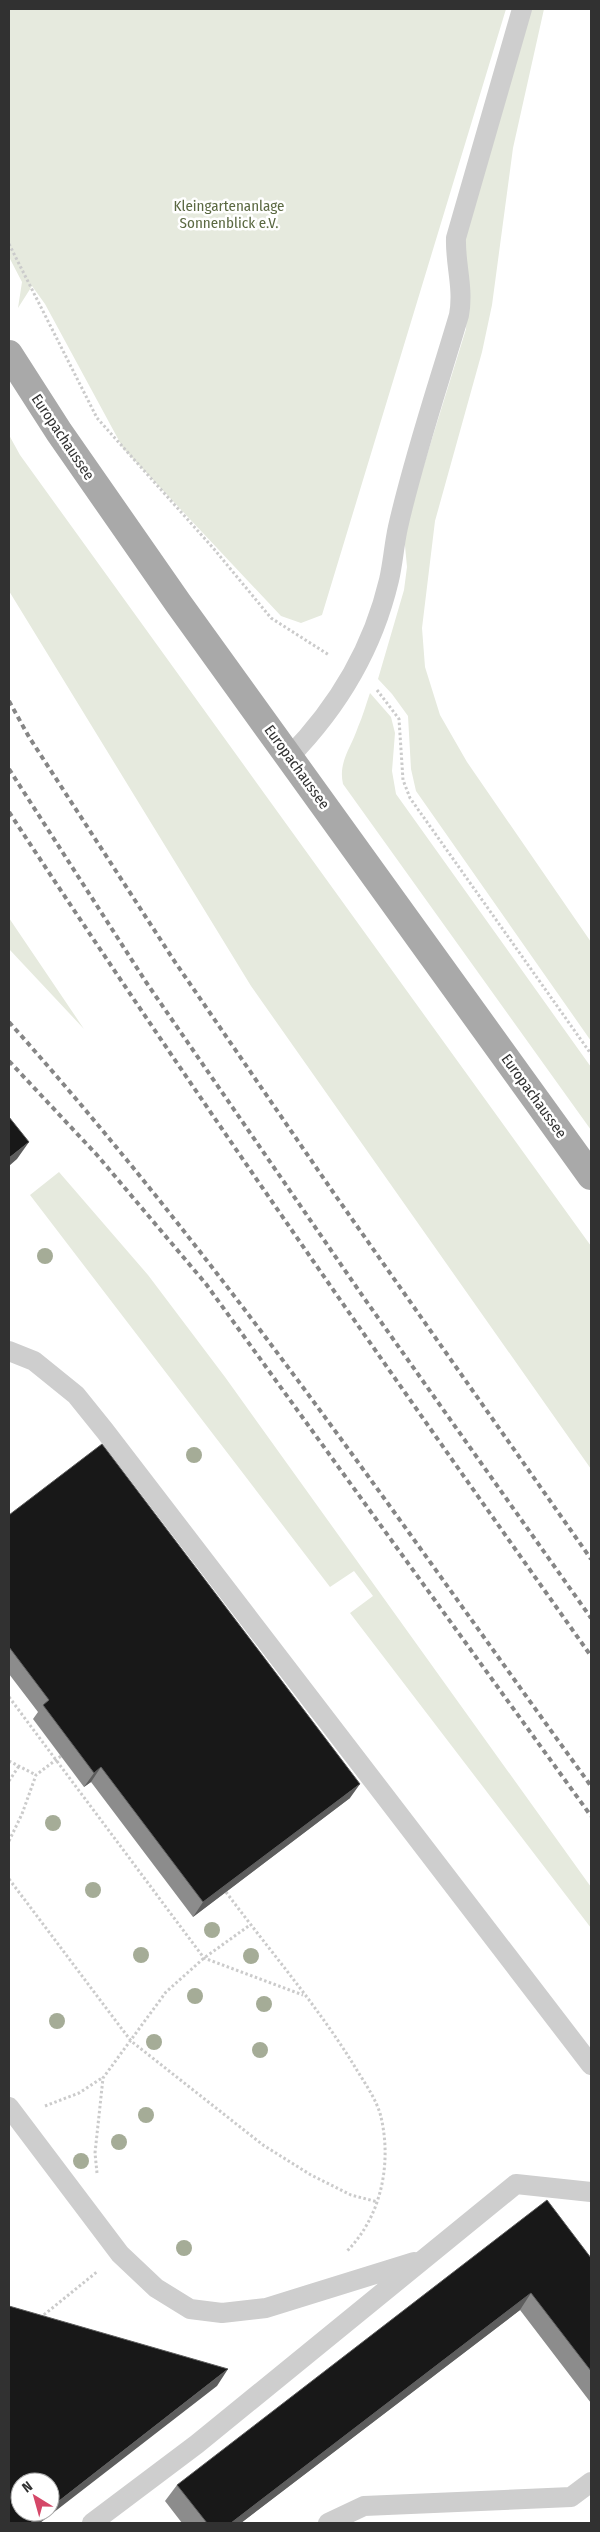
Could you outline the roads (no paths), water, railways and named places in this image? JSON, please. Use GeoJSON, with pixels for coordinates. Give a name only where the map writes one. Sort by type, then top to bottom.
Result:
{"type":"FeatureCollection","features":[{"type":"Feature","properties":{"kind":"main road","name":"Europachaussee"},"geometry":{"type":"LineString","coordinates":[[9,354],[59,432],[155,570],[591,1176]]}},
{"type":"Feature","properties":{"kind":"lane"},"geometry":{"type":"LineString","coordinates":[[289,757],[312,733],[331,709],[354,671],[375,626],[389,580],[398,528],[459,315],[462,298],[456,254],[456,238],[522,9]]}},
{"type":"Feature","properties":{"kind":"lane"},"geometry":{"type":"LineString","coordinates":[[9,1351],[34,1361],[76,1395],[591,2066]]}},
{"type":"Feature","properties":{"kind":"lane"},"geometry":{"type":"LineString","coordinates":[[9,2107],[120,2254],[156,2288],[190,2309],[222,2313],[266,2308],[423,2259]]}},
{"type":"Feature","properties":{"kind":"lane"},"geometry":{"type":"LineString","coordinates":[[92,2523],[196,2444],[516,2184],[591,2192]]}},
{"type":"Feature","properties":{"kind":"lane"},"geometry":{"type":"LineString","coordinates":[[328,2523],[364,2506],[571,2497],[591,2482]]}},
{"type":"Feature","properties":{"kind":"railway"},"geometry":{"type":"LineString","coordinates":[[9,701],[29,737],[175,962],[333,1192],[591,1559]]}},
{"type":"Feature","properties":{"kind":"railway"},"geometry":{"type":"LineString","coordinates":[[9,769],[146,982],[364,1298],[591,1618]]}},
{"type":"Feature","properties":{"kind":"railway"},"geometry":{"type":"LineString","coordinates":[[9,812],[151,1025],[296,1237],[591,1656]]}},
{"type":"Feature","properties":{"kind":"railway"},"geometry":{"type":"LineString","coordinates":[[9,1022],[88,1113],[238,1300],[381,1493],[591,1786]]}},
{"type":"Feature","properties":{"kind":"railway"},"geometry":{"type":"LineString","coordinates":[[9,1061],[97,1155],[206,1284],[591,1816]]}},
{"type":"Feature","properties":{"kind":"park label","name":"Kleingartenanlage Sonnenblick e.V."},"geometry":{"type":"Point","coordinates":[229,214]}}]}
